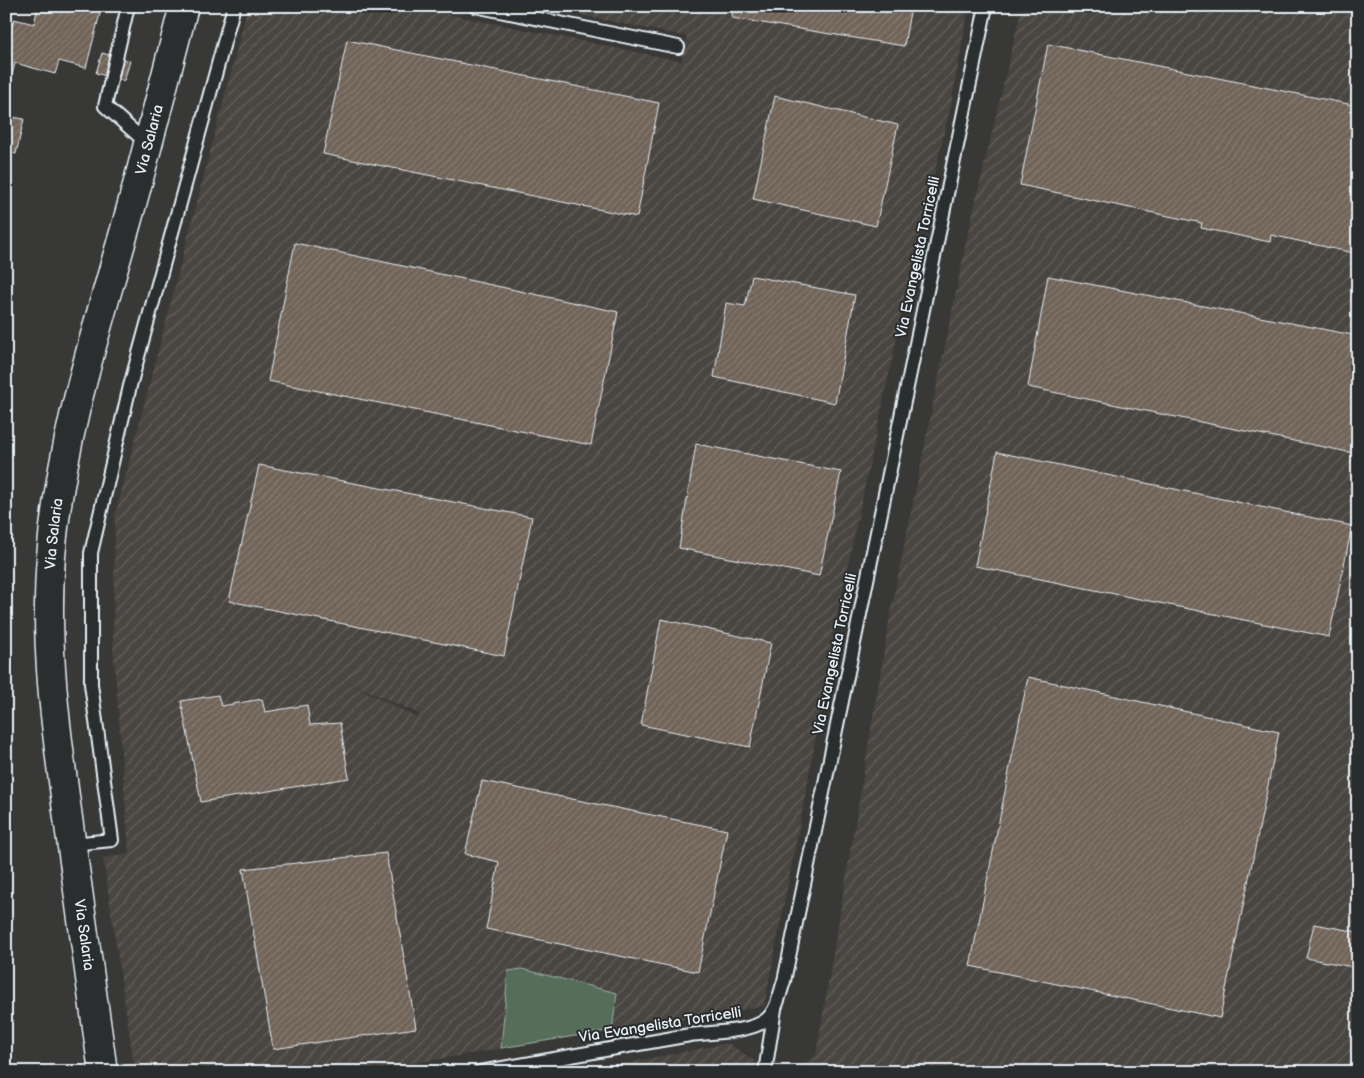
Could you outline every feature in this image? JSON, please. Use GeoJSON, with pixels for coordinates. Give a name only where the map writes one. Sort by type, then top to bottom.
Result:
{"type":"FeatureCollection","features":[{"type":"Feature","properties":{"kind":"main road","name":"Via Salaria"},"geometry":{"type":"LineString","coordinates":[[103,1072],[72,844],[50,661],[48,623],[51,556],[64,463],[91,344],[148,144],[184,6]]}},
{"type":"Feature","properties":{"kind":"lane"},"geometry":{"type":"LineString","coordinates":[[128,6],[105,106],[148,144]]}},
{"type":"Feature","properties":{"kind":"lane"},"geometry":{"type":"LineString","coordinates":[[72,844],[112,840],[91,684],[91,553],[130,386],[234,6]]}},
{"type":"Feature","properties":{"kind":"lane"},"geometry":{"type":"LineString","coordinates":[[475,6],[678,47]]}},
{"type":"Feature","properties":{"kind":"lane","name":"Via Evangelista Torricelli"},"geometry":{"type":"LineString","coordinates":[[480,1072],[694,1035],[748,1028],[767,1018],[775,1006],[786,971],[986,6]]}},
{"type":"Feature","properties":{"kind":"lane"},"geometry":{"type":"LineString","coordinates":[[765,1072],[775,1006]]}},
{"type":"Feature","properties":{"kind":"shaded area"},"geometry":{"type":"Polygon","coordinates":[[[248,6],[408,6],[681,61],[687,37],[536,6],[969,6],[951,105],[910,276],[837,616],[805,797],[764,1006],[359,1072],[135,1072],[103,858],[129,853],[113,645],[115,516],[248,6]],[[346,681],[418,718],[419,714],[346,681]]]}},
{"type":"Feature","properties":{"kind":"shaded area"},"geometry":{"type":"Polygon","coordinates":[[[1022,6],[1358,6],[1358,1072],[793,1072],[816,1055],[891,610],[967,238],[1022,6]]]}},
{"type":"Feature","properties":{"kind":"shaded area"},"geometry":{"type":"Polygon","coordinates":[[[728,1043],[756,1062],[754,1072],[591,1072],[591,1070],[728,1043]]]}},
{"type":"Feature","properties":{"kind":"green space"},"geometry":{"type":"Polygon","coordinates":[[[522,969],[617,993],[612,1030],[501,1048],[508,971],[522,969]]]}},
{"type":"Feature","properties":{"kind":"building"},"geometry":{"type":"Polygon","coordinates":[[[38,6],[54,8],[55,6],[102,6],[86,68],[59,61],[55,74],[15,63],[10,83],[6,82],[6,49],[14,19],[34,24],[38,6]]]}},
{"type":"Feature","properties":{"kind":"building"},"geometry":{"type":"Polygon","coordinates":[[[733,6],[911,6],[904,46],[732,18],[733,6]]]}},
{"type":"Feature","properties":{"kind":"building"},"geometry":{"type":"Polygon","coordinates":[[[1234,6],[1269,6],[1268,13],[1234,6]]]}},
{"type":"Feature","properties":{"kind":"building"},"geometry":{"type":"Polygon","coordinates":[[[347,40],[659,103],[637,217],[323,154],[347,40]]]}},
{"type":"Feature","properties":{"kind":"building"},"geometry":{"type":"Polygon","coordinates":[[[1048,44],[1358,106],[1358,254],[1271,235],[1270,242],[1201,228],[1202,223],[1020,185],[1048,44]]]}},
{"type":"Feature","properties":{"kind":"building"},"geometry":{"type":"Polygon","coordinates":[[[102,53],[130,61],[124,81],[96,73],[102,53]]]}},
{"type":"Feature","properties":{"kind":"building"},"geometry":{"type":"Polygon","coordinates":[[[775,96],[898,125],[876,226],[753,199],[775,96]]]}},
{"type":"Feature","properties":{"kind":"building"},"geometry":{"type":"Polygon","coordinates":[[[6,116],[24,119],[16,154],[6,152],[6,116]]]}},
{"type":"Feature","properties":{"kind":"building"},"geometry":{"type":"Polygon","coordinates":[[[295,243],[618,312],[591,445],[268,381],[295,243]]]}},
{"type":"Feature","properties":{"kind":"building"},"geometry":{"type":"Polygon","coordinates":[[[752,276],[855,295],[835,403],[714,377],[726,303],[745,306],[752,276]]]}},
{"type":"Feature","properties":{"kind":"building"},"geometry":{"type":"Polygon","coordinates":[[[1048,276],[1358,336],[1358,454],[1028,387],[1048,276]]]}},
{"type":"Feature","properties":{"kind":"building"},"geometry":{"type":"Polygon","coordinates":[[[696,444],[841,472],[819,576],[679,548],[696,444]]]}},
{"type":"Feature","properties":{"kind":"building"},"geometry":{"type":"Polygon","coordinates":[[[997,452],[1352,526],[1329,637],[975,566],[997,452]]]}},
{"type":"Feature","properties":{"kind":"building"},"geometry":{"type":"Polygon","coordinates":[[[259,465],[532,517],[504,656],[229,601],[259,465]]]}},
{"type":"Feature","properties":{"kind":"building"},"geometry":{"type":"Polygon","coordinates":[[[661,619],[771,643],[750,747],[641,725],[661,619]]]}},
{"type":"Feature","properties":{"kind":"building"},"geometry":{"type":"Polygon","coordinates":[[[1028,677],[1279,732],[1220,1018],[970,966],[1028,677]]]}},
{"type":"Feature","properties":{"kind":"building"},"geometry":{"type":"Polygon","coordinates":[[[218,695],[221,706],[262,699],[265,712],[307,705],[310,725],[340,723],[349,778],[201,802],[181,701],[218,695]]]}},
{"type":"Feature","properties":{"kind":"building"},"geometry":{"type":"Polygon","coordinates":[[[482,781],[727,830],[698,972],[486,929],[499,862],[465,854],[482,781]]]}},
{"type":"Feature","properties":{"kind":"building"},"geometry":{"type":"Polygon","coordinates":[[[386,853],[416,1028],[273,1049],[243,869],[386,853]]]}},
{"type":"Feature","properties":{"kind":"building"},"geometry":{"type":"Polygon","coordinates":[[[1314,924],[1358,932],[1358,968],[1306,958],[1314,924]]]}},
{"type":"Feature","properties":{"kind":"building"},"geometry":{"type":"Polygon","coordinates":[[[77,1069],[78,1072],[48,1072],[77,1069]]]}}]}
